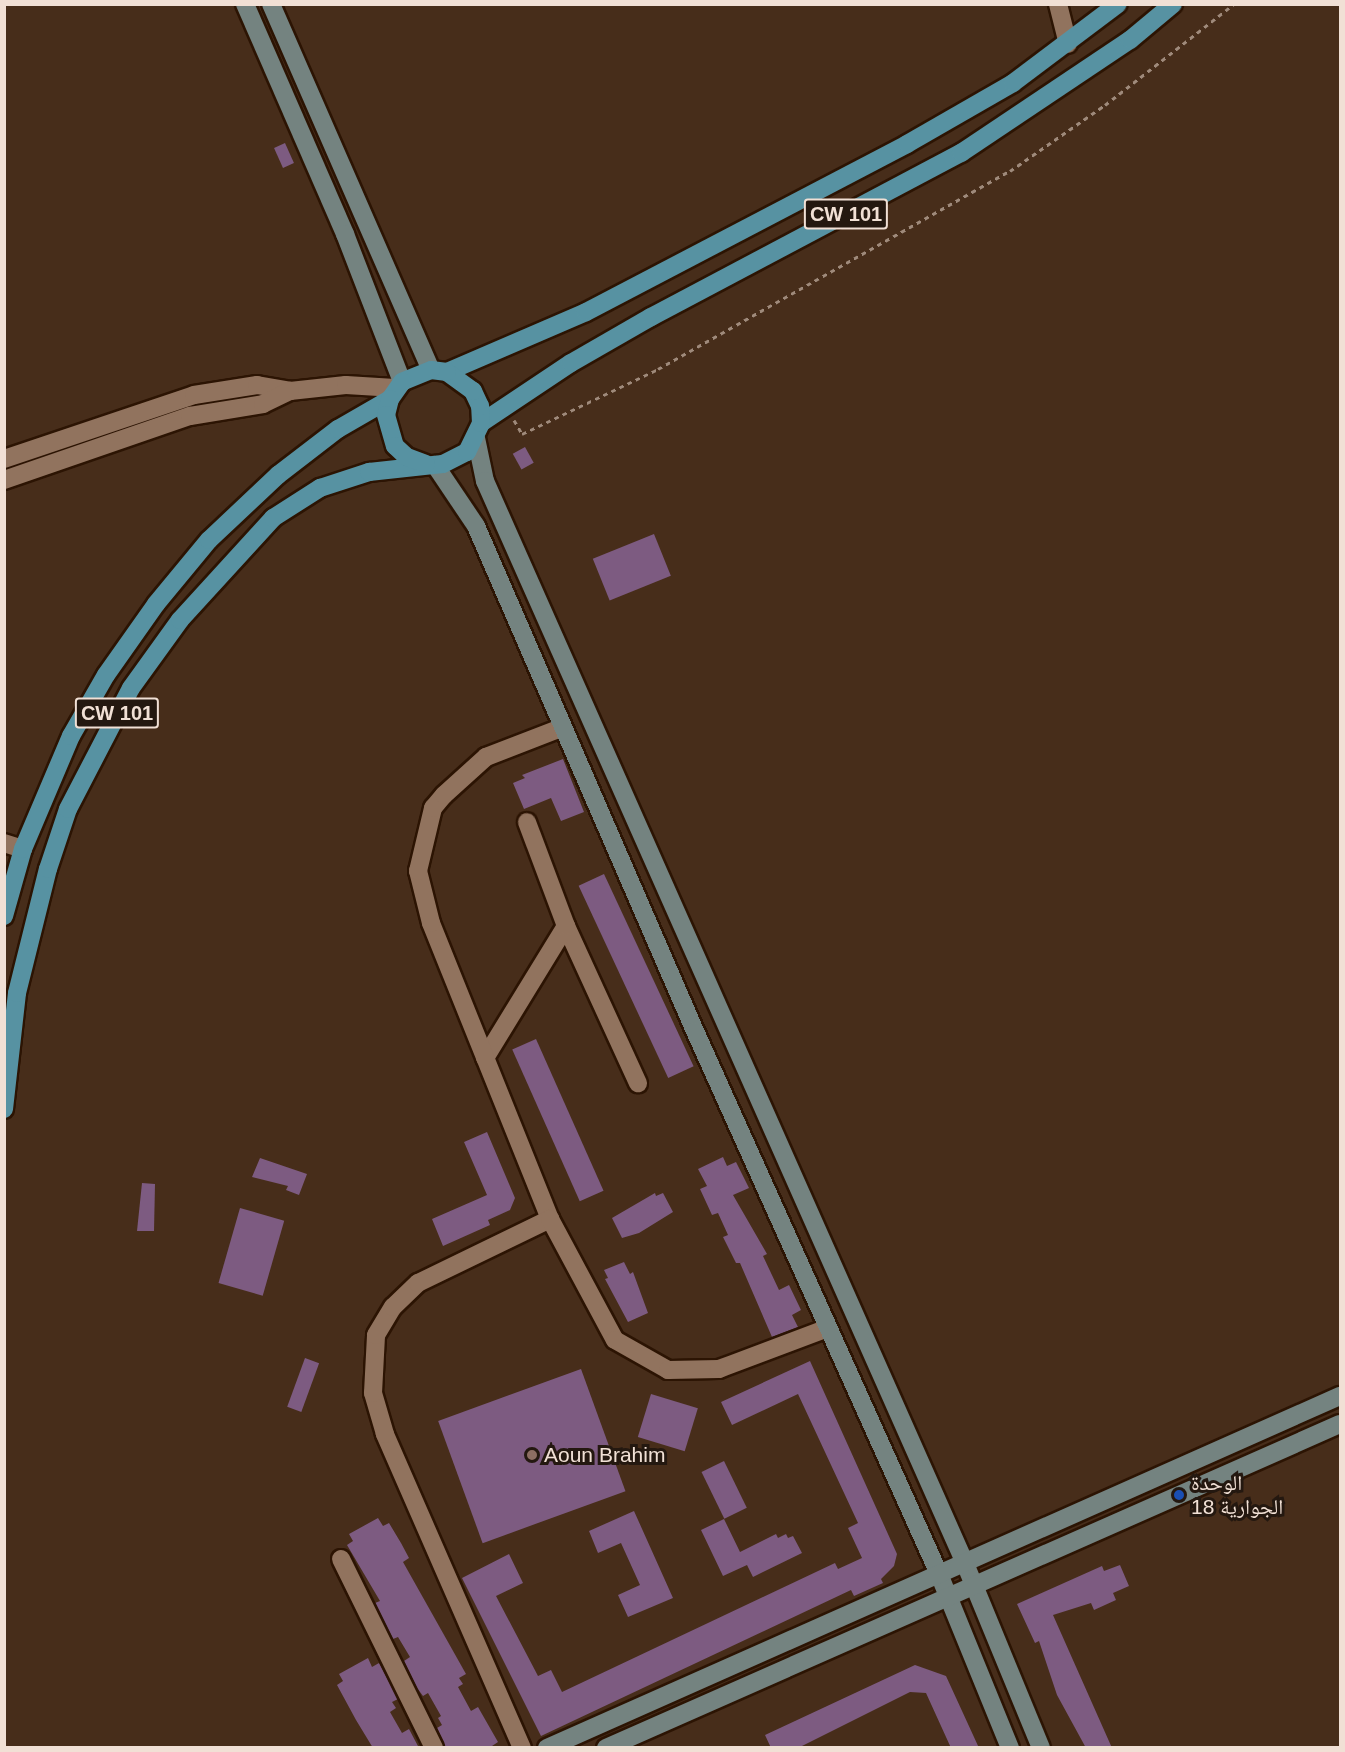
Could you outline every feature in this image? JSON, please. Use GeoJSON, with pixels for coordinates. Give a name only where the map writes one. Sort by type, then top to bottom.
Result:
{"type":"FeatureCollection","features":[{"type":"Feature","properties":{"kind":"main road"},"geometry":{"type":"LineString","coordinates":[[245,4],[349,244],[396,390],[386,415],[395,446],[407,457],[431,465],[458,458],[479,430]]}},
{"type":"Feature","properties":{"kind":"main road"},"geometry":{"type":"LineString","coordinates":[[271,4],[439,371],[473,391],[485,481],[964,1561],[1041,1748]]}},
{"type":"Feature","properties":{"kind":"main road","name":"CW 101"},"geometry":{"type":"LineString","coordinates":[[439,371],[586,312],[866,166],[1014,83],[1118,4]]}},
{"type":"Feature","properties":{"kind":"main road","name":"CW 101"},"geometry":{"type":"LineString","coordinates":[[479,430],[506,405],[651,317],[961,153],[1130,40],[1173,4]]}},
{"type":"Feature","properties":{"kind":"main road"},"geometry":{"type":"LineString","coordinates":[[396,390],[439,371]]}},
{"type":"Feature","properties":{"kind":"main road","name":"CW 101"},"geometry":{"type":"LineString","coordinates":[[4,916],[23,849],[71,736],[106,675],[156,604],[209,540],[278,475],[338,429],[396,390]]}},
{"type":"Feature","properties":{"kind":"main road"},"geometry":{"type":"LineString","coordinates":[[431,465],[476,525],[561,728],[939,1574],[1010,1748]]}},
{"type":"Feature","properties":{"kind":"main road","name":"CW 101"},"geometry":{"type":"LineString","coordinates":[[4,1109],[16,993],[48,869],[68,809],[131,688],[180,620],[273,518],[320,488],[369,472],[431,465]]}},
{"type":"Feature","properties":{"kind":"main road"},"geometry":{"type":"LineString","coordinates":[[547,1748],[964,1561],[1341,1396]]}},
{"type":"Feature","properties":{"kind":"main road"},"geometry":{"type":"LineString","coordinates":[[606,1748],[973,1586],[1118,1525],[1341,1424]]}},
{"type":"Feature","properties":{"kind":"street"},"geometry":{"type":"LineString","coordinates":[[1058,4],[1068,44]]}},
{"type":"Feature","properties":{"kind":"street"},"geometry":{"type":"LineString","coordinates":[[4,459],[194,395],[257,385],[290,391],[346,385],[396,390]]}},
{"type":"Feature","properties":{"kind":"street"},"geometry":{"type":"LineString","coordinates":[[4,480],[190,416],[263,404],[290,391]]}},
{"type":"Feature","properties":{"kind":"street"},"geometry":{"type":"LineString","coordinates":[[561,728],[486,757],[444,795],[433,808],[418,871],[431,923],[550,1219],[615,1340],[668,1370],[719,1369],[828,1328]]}},
{"type":"Feature","properties":{"kind":"street"},"geometry":{"type":"LineString","coordinates":[[527,822],[566,926],[638,1083]]}},
{"type":"Feature","properties":{"kind":"street"},"geometry":{"type":"LineString","coordinates":[[4,843],[23,849]]}},
{"type":"Feature","properties":{"kind":"street"},"geometry":{"type":"LineString","coordinates":[[485,1058],[566,926]]}},
{"type":"Feature","properties":{"kind":"street"},"geometry":{"type":"LineString","coordinates":[[522,1748],[385,1434],[373,1393],[376,1335],[393,1307],[418,1282],[550,1219]]}},
{"type":"Feature","properties":{"kind":"street"},"geometry":{"type":"LineString","coordinates":[[341,1559],[434,1748]]}},
{"type":"Feature","properties":{"kind":"path"},"geometry":{"type":"LineString","coordinates":[[506,405],[522,434],[668,363],[1010,171],[1105,105],[1234,4]]}},
{"type":"Feature","properties":{"kind":"building"},"geometry":{"type":"Polygon","coordinates":[[[285,143],[294,163],[283,168],[274,148],[285,143]]]}},
{"type":"Feature","properties":{"kind":"building"},"geometry":{"type":"Polygon","coordinates":[[[525,447],[534,463],[521,470],[513,454],[525,447]]]}},
{"type":"Feature","properties":{"kind":"building"},"geometry":{"type":"Polygon","coordinates":[[[654,534],[671,576],[610,600],[593,559],[654,534]]]}},
{"type":"Feature","properties":{"kind":"building"},"geometry":{"type":"Polygon","coordinates":[[[563,759],[584,812],[561,821],[551,798],[524,809],[513,783],[525,778],[522,775],[563,759]]]}},
{"type":"Feature","properties":{"kind":"building"},"geometry":{"type":"Polygon","coordinates":[[[604,874],[694,1066],[668,1078],[579,886],[604,874]]]}},
{"type":"Feature","properties":{"kind":"building"},"geometry":{"type":"Polygon","coordinates":[[[536,1039],[604,1191],[580,1201],[512,1050],[536,1039]]]}},
{"type":"Feature","properties":{"kind":"building"},"geometry":{"type":"Polygon","coordinates":[[[487,1132],[515,1198],[510,1210],[488,1220],[490,1225],[443,1246],[432,1219],[487,1195],[464,1142],[487,1132]]]}},
{"type":"Feature","properties":{"kind":"building"},"geometry":{"type":"Polygon","coordinates":[[[723,1157],[727,1166],[736,1162],[749,1188],[733,1195],[767,1254],[763,1256],[779,1290],[789,1285],[801,1310],[792,1315],[798,1327],[772,1337],[740,1263],[736,1263],[723,1237],[728,1235],[718,1213],[712,1215],[700,1189],[707,1186],[698,1169],[723,1157]]]}},
{"type":"Feature","properties":{"kind":"building"},"geometry":{"type":"Polygon","coordinates":[[[260,1158],[307,1174],[299,1195],[286,1190],[288,1186],[252,1177],[260,1158]]]}},
{"type":"Feature","properties":{"kind":"building"},"geometry":{"type":"Polygon","coordinates":[[[142,1183],[155,1184],[154,1231],[137,1231],[142,1183]]]}},
{"type":"Feature","properties":{"kind":"building"},"geometry":{"type":"Polygon","coordinates":[[[655,1193],[656,1196],[663,1193],[673,1212],[639,1233],[622,1238],[612,1218],[655,1193]]]}},
{"type":"Feature","properties":{"kind":"building"},"geometry":{"type":"Polygon","coordinates":[[[240,1208],[284,1221],[263,1296],[219,1283],[240,1208]]]}},
{"type":"Feature","properties":{"kind":"building"},"geometry":{"type":"Polygon","coordinates":[[[624,1262],[630,1274],[633,1272],[648,1313],[628,1322],[605,1279],[608,1278],[604,1270],[624,1262]]]}},
{"type":"Feature","properties":{"kind":"building"},"geometry":{"type":"Polygon","coordinates":[[[305,1358],[319,1363],[301,1412],[287,1407],[305,1358]]]}},
{"type":"Feature","properties":{"kind":"building"},"geometry":{"type":"Polygon","coordinates":[[[810,1361],[897,1554],[894,1566],[881,1579],[883,1583],[854,1596],[851,1590],[541,1736],[462,1578],[509,1554],[523,1583],[496,1596],[538,1676],[551,1670],[562,1692],[835,1563],[838,1569],[862,1558],[848,1528],[858,1523],[798,1394],[732,1425],[721,1402],[810,1361]]]}},
{"type":"Feature","properties":{"kind":"building","name":"Aoun Brahim"},"geometry":{"type":"Polygon","coordinates":[[[581,1369],[625,1491],[483,1543],[438,1421],[581,1369]]]}},
{"type":"Feature","properties":{"kind":"building"},"geometry":{"type":"Polygon","coordinates":[[[651,1394],[698,1408],[685,1451],[638,1437],[651,1394]]]}},
{"type":"Feature","properties":{"kind":"building"},"geometry":{"type":"Polygon","coordinates":[[[724,1461],[747,1508],[724,1519],[702,1472],[724,1461]]]}},
{"type":"Feature","properties":{"kind":"building"},"geometry":{"type":"Polygon","coordinates":[[[634,1511],[673,1598],[628,1617],[618,1595],[640,1585],[621,1543],[598,1553],[589,1531],[634,1511]]]}},
{"type":"Feature","properties":{"kind":"building"},"geometry":{"type":"Polygon","coordinates":[[[378,1518],[383,1526],[389,1523],[401,1543],[409,1558],[403,1562],[466,1674],[459,1678],[463,1684],[458,1687],[471,1711],[478,1707],[498,1742],[489,1748],[446,1748],[437,1728],[442,1725],[438,1718],[441,1716],[428,1693],[423,1696],[417,1688],[404,1661],[410,1657],[398,1637],[393,1639],[375,1603],[380,1601],[347,1545],[353,1541],[349,1534],[378,1518]]]}},
{"type":"Feature","properties":{"kind":"building"},"geometry":{"type":"Polygon","coordinates":[[[724,1519],[740,1552],[776,1534],[778,1538],[786,1534],[788,1538],[793,1536],[802,1553],[753,1577],[747,1565],[723,1576],[701,1530],[724,1519]]]}},
{"type":"Feature","properties":{"kind":"building"},"geometry":{"type":"Polygon","coordinates":[[[1120,1565],[1129,1586],[1113,1593],[1116,1600],[1094,1610],[1091,1603],[1053,1615],[1112,1748],[1086,1748],[1057,1695],[1039,1641],[1035,1643],[1017,1604],[1102,1566],[1104,1571],[1120,1565]]]}},
{"type":"Feature","properties":{"kind":"building"},"geometry":{"type":"Polygon","coordinates":[[[368,1658],[372,1667],[379,1663],[398,1699],[392,1702],[396,1708],[390,1712],[402,1733],[409,1729],[419,1748],[373,1748],[356,1720],[337,1685],[343,1681],[339,1674],[368,1658]]]}},
{"type":"Feature","properties":{"kind":"building"},"geometry":{"type":"Polygon","coordinates":[[[915,1665],[946,1676],[979,1748],[951,1748],[926,1693],[910,1692],[798,1748],[771,1748],[765,1735],[915,1665]]]}},
{"type":"Feature","properties":{"kind":"place","name":"Aoun Brahim"},"geometry":{"type":"Point","coordinates":[532,1455]}},
{"type":"Feature","properties":{"kind":"place","name":"الوحدة الجوارية 18"},"geometry":{"type":"Point","coordinates":[1179,1495]}}]}
